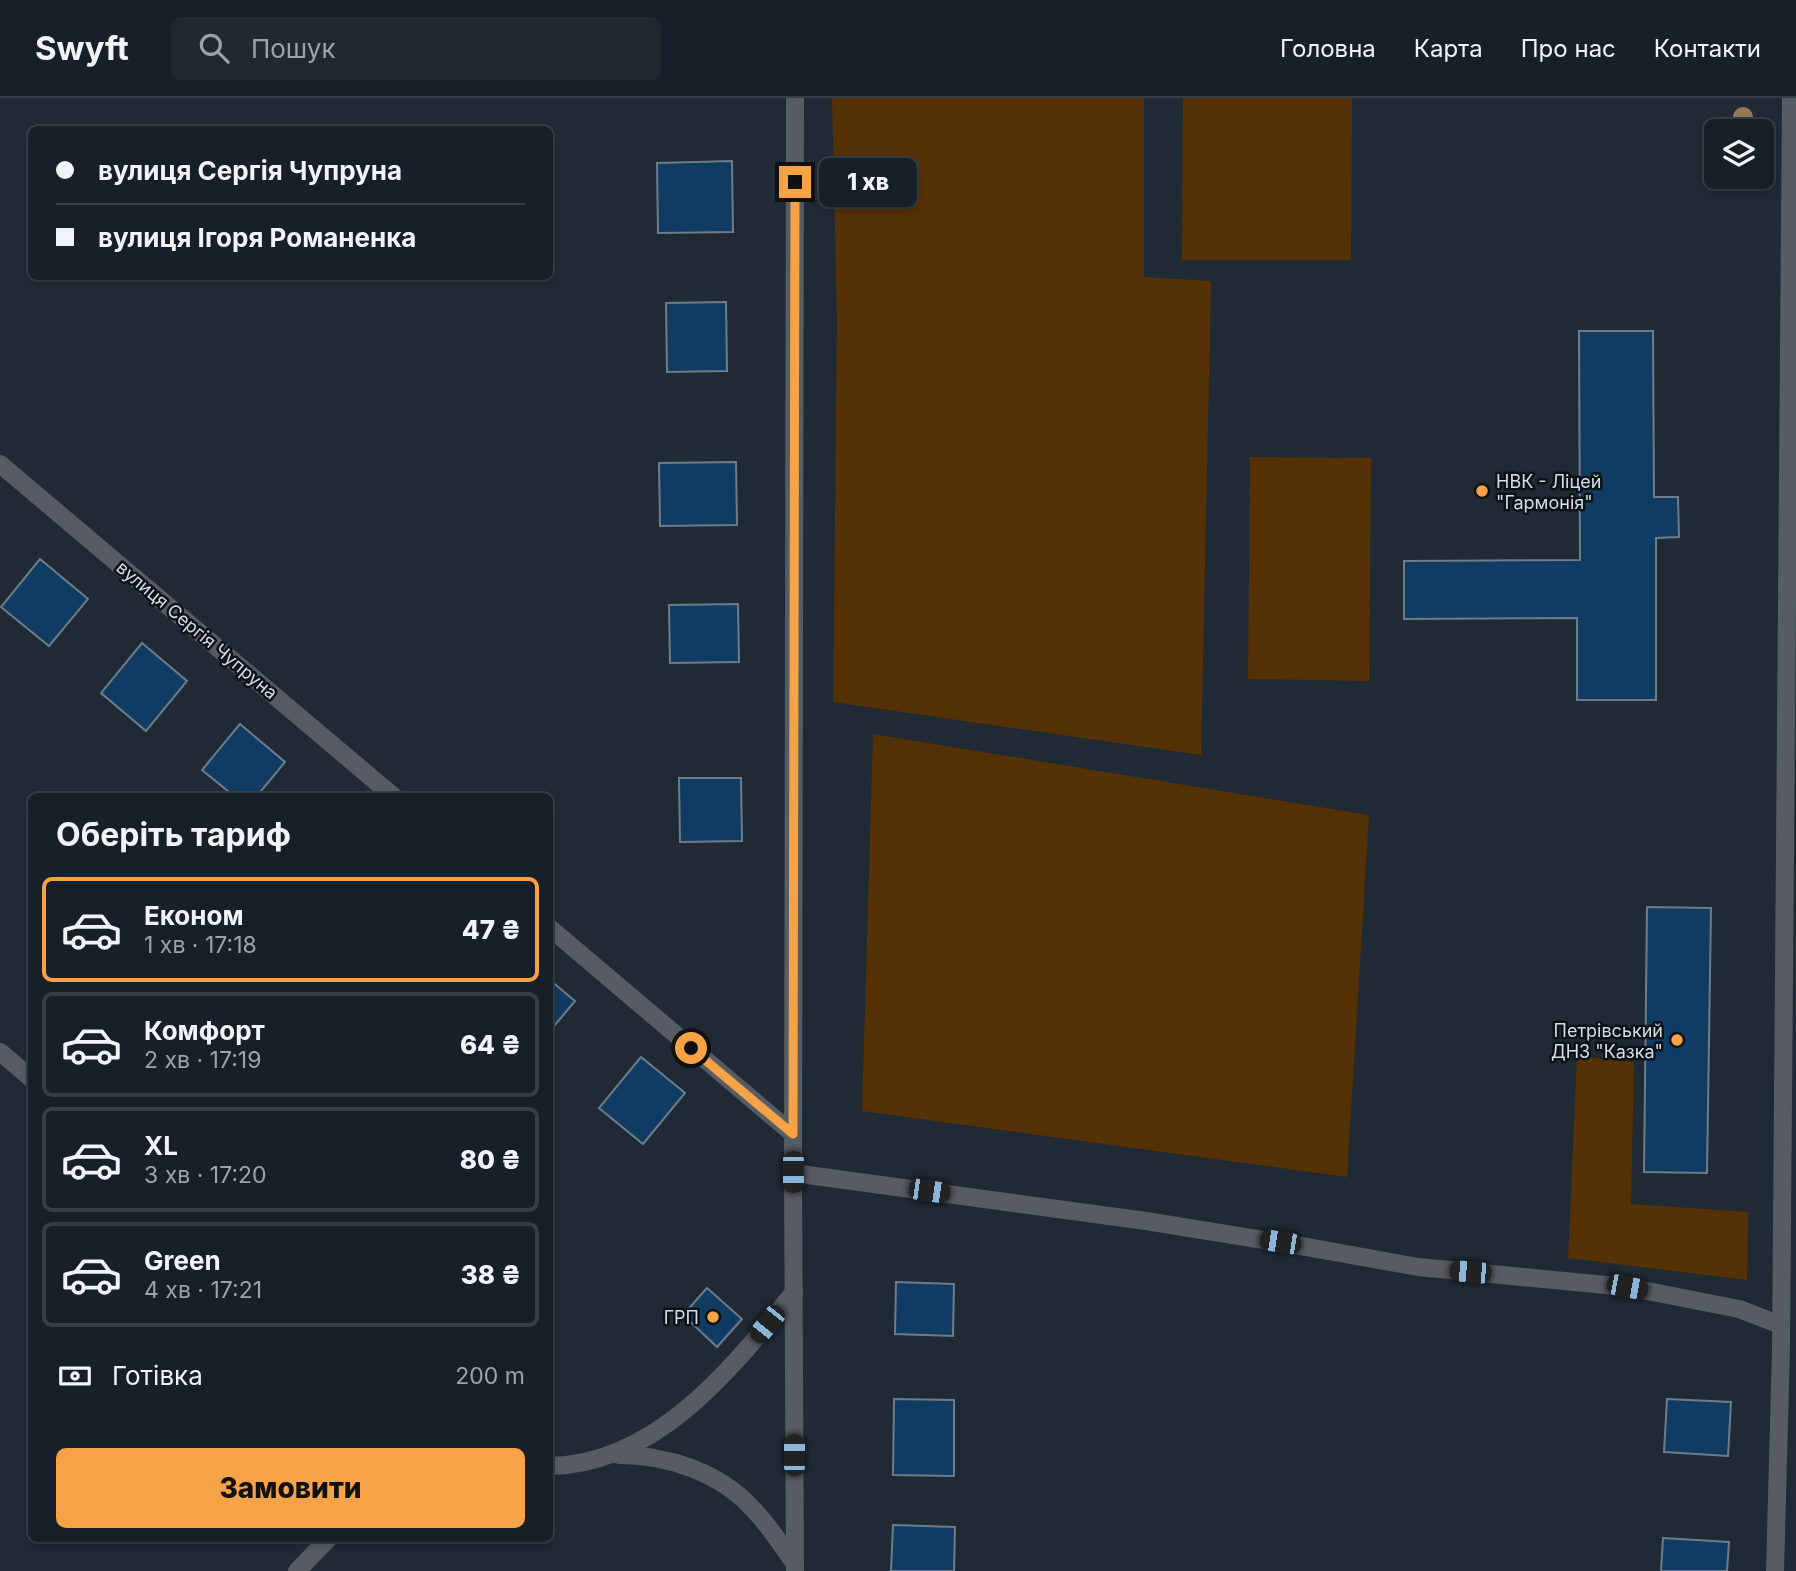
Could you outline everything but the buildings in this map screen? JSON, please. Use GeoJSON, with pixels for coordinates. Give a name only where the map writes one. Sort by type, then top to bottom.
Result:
{"type":"FeatureCollection","features":[{"type":"Feature","properties":{"kind":"street"},"geometry":{"type":"LineString","coordinates":[[795,98],[795,1568]]}},
{"type":"Feature","properties":{"kind":"street"},"geometry":{"type":"LineString","coordinates":[[1775,1571],[1788,1369],[1781,1325],[1791,98]]}},
{"type":"Feature","properties":{"kind":"street","name":"вулиця Сергія Чупруна"},"geometry":{"type":"LineString","coordinates":[[0,464],[389,793]]}},
{"type":"Feature","properties":{"kind":"street"},"geometry":{"type":"LineString","coordinates":[[553,931],[793,1134]]}},
{"type":"Feature","properties":{"kind":"street"},"geometry":{"type":"LineString","coordinates":[[0,1052],[28,1076]]}},
{"type":"Feature","properties":{"kind":"street"},"geometry":{"type":"LineString","coordinates":[[793,1172],[1146,1221],[1418,1267],[1627,1287],[1739,1309],[1781,1325]]}},
{"type":"Feature","properties":{"kind":"street"},"geometry":{"type":"LineString","coordinates":[[553,1466],[594,1460],[608,1455],[632,1446],[668,1424],[707,1390],[754,1340],[793,1292]]}},
{"type":"Feature","properties":{"kind":"street"},"geometry":{"type":"LineString","coordinates":[[608,1455],[640,1455],[671,1461],[700,1472],[727,1487],[752,1507],[795,1568]]}},
{"type":"Feature","properties":{"kind":"street"},"geometry":{"type":"LineString","coordinates":[[297,1571],[325,1542]]}},
{"type":"Feature","properties":{"kind":"path"},"geometry":{"type":"LineString","coordinates":[[1774,179],[1790,180]]}},
{"type":"Feature","properties":{"kind":"shaded area"},"geometry":{"type":"Polygon","coordinates":[[[832,98],[1144,98],[1144,277],[1211,281],[1201,755],[833,702],[837,322],[832,98]]]}},
{"type":"Feature","properties":{"kind":"shaded area"},"geometry":{"type":"Polygon","coordinates":[[[1183,98],[1352,98],[1351,260],[1182,260],[1183,98]]]}},
{"type":"Feature","properties":{"kind":"shaded area"},"geometry":{"type":"Polygon","coordinates":[[[1250,457],[1371,458],[1369,681],[1248,679],[1250,457]]]}},
{"type":"Feature","properties":{"kind":"shaded area"},"geometry":{"type":"Polygon","coordinates":[[[873,734],[1369,815],[1347,1177],[862,1111],[873,734]]]}},
{"type":"Feature","properties":{"kind":"shaded area"},"geometry":{"type":"Polygon","coordinates":[[[1577,1056],[1634,1062],[1631,1204],[1748,1212],[1747,1280],[1568,1258],[1577,1056]]]}},
{"type":"Feature","properties":{"kind":"place","name":"НВК - Ліцей \"Гармонія\""},"geometry":{"type":"Point","coordinates":[1482,491]}},
{"type":"Feature","properties":{"kind":"place","name":"Петрівський ДНЗ \"Казка\""},"geometry":{"type":"Point","coordinates":[1677,1040]}},
{"type":"Feature","properties":{"kind":"place","name":"ГРП"},"geometry":{"type":"Point","coordinates":[713,1317]}},
{"type":"Feature","properties":{"kind":"route"},"geometry":{"type":"LineString","coordinates":[[691,1048],[793,1134],[795,182]]}}]}
